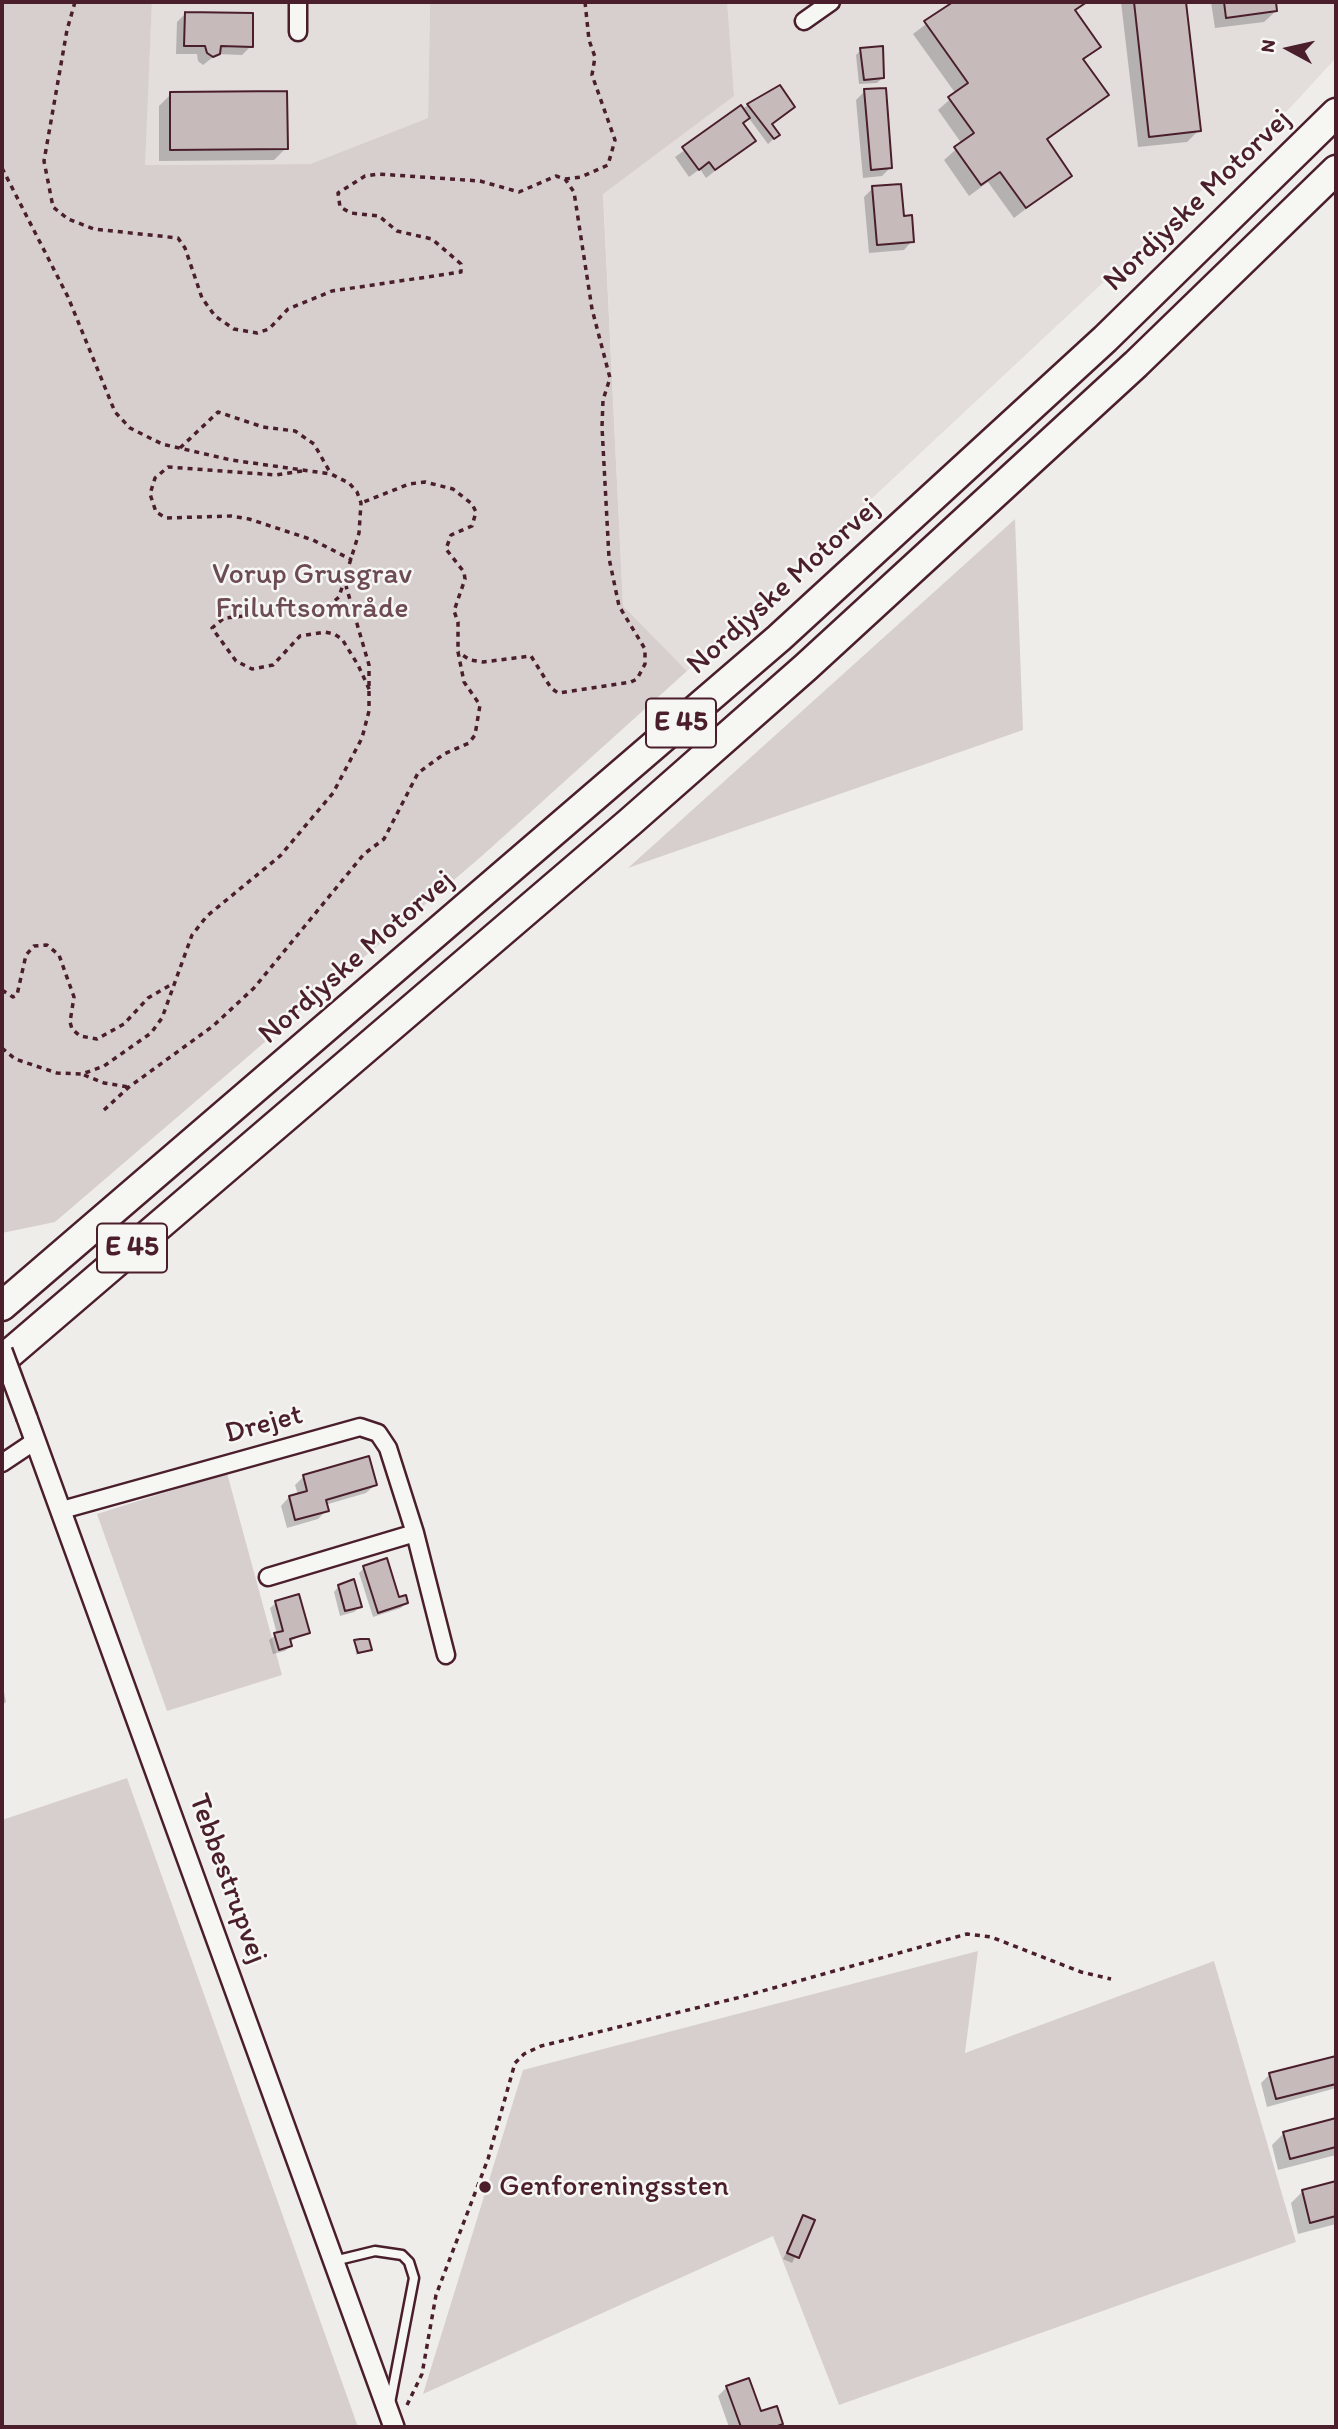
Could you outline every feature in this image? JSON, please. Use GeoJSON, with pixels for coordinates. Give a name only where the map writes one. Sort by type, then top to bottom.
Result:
{"type":"FeatureCollection","features":[{"type":"Feature","properties":{"kind":"highway","name":"Nordjyske Motorvej"},"geometry":{"type":"LineString","coordinates":[[2,1306],[779,638],[1105,338],[1336,113]]}},
{"type":"Feature","properties":{"kind":"highway","name":"E 45"},"geometry":{"type":"LineString","coordinates":[[2,1360],[631,822],[806,667],[1116,383],[1336,170]]}},
{"type":"Feature","properties":{"kind":"street"},"geometry":{"type":"LineString","coordinates":[[298,2],[298,32]]}},
{"type":"Feature","properties":{"kind":"street"},"geometry":{"type":"LineString","coordinates":[[804,21],[831,2]]}},
{"type":"Feature","properties":{"kind":"street","name":"Tebbestrupvej"},"geometry":{"type":"LineString","coordinates":[[2,1351],[391,2419]]}},
{"type":"Feature","properties":{"kind":"street","name":"Drejet"},"geometry":{"type":"LineString","coordinates":[[62,1510],[360,1427],[378,1433],[388,1448],[415,1533],[446,1655]]}},
{"type":"Feature","properties":{"kind":"street"},"geometry":{"type":"LineString","coordinates":[[2,1463],[35,1441]]}},
{"type":"Feature","properties":{"kind":"street"},"geometry":{"type":"LineString","coordinates":[[268,1577],[415,1533]]}},
{"type":"Feature","properties":{"kind":"lane"},"geometry":{"type":"LineString","coordinates":[[334,2261],[375,2251],[402,2255],[409,2262],[414,2278],[391,2419]]}},
{"type":"Feature","properties":{"kind":"path"},"geometry":{"type":"LineString","coordinates":[[75,2],[67,30],[44,161],[53,207],[68,219],[94,229],[178,238],[185,248],[202,298],[215,316],[234,329],[257,333],[269,329],[288,309],[332,291],[461,271],[461,264],[432,239],[397,231],[379,216],[351,213],[340,207],[338,193],[365,176],[378,174],[480,181],[513,192],[527,190],[555,176],[565,179],[581,177],[608,165],[615,140],[608,113],[594,83],[595,57],[589,40],[585,2]]}},
{"type":"Feature","properties":{"kind":"path"},"geometry":{"type":"LineString","coordinates":[[2,168],[68,297],[115,412],[130,428],[146,438],[180,448],[231,460],[331,474],[349,483],[361,503],[359,533],[346,584],[339,597],[330,605],[224,618],[212,628],[236,662],[252,669],[273,665],[300,636],[325,632],[334,634],[342,639],[358,664],[370,691]]}},
{"type":"Feature","properties":{"kind":"path"},"geometry":{"type":"LineString","coordinates":[[458,652],[470,660],[483,662],[531,656],[558,693],[631,682],[637,679],[645,664],[645,649],[619,606],[609,558],[602,427],[603,400],[610,377],[592,309],[574,192],[565,179]]}},
{"type":"Feature","properties":{"kind":"path"},"geometry":{"type":"LineString","coordinates":[[180,448],[218,412],[263,427],[295,431],[314,444],[331,474]]}},
{"type":"Feature","properties":{"kind":"path"},"geometry":{"type":"LineString","coordinates":[[308,471],[276,475],[169,467],[155,478],[150,494],[156,512],[166,518],[231,516],[249,519],[313,540],[352,560]]}},
{"type":"Feature","properties":{"kind":"path"},"geometry":{"type":"LineString","coordinates":[[104,1110],[129,1087],[213,1026],[254,988],[364,854],[384,839],[418,773],[444,754],[470,743],[475,735],[480,705],[464,682],[458,652],[458,622],[454,611],[466,579],[464,572],[446,550],[451,536],[472,526],[475,521],[472,504],[453,489],[425,482],[409,484],[361,503]]}},
{"type":"Feature","properties":{"kind":"path"},"geometry":{"type":"LineString","coordinates":[[82,1074],[104,1066],[150,1033],[162,1018],[192,935],[207,916],[280,856],[333,793],[362,738],[369,711],[369,665],[346,584]]}},
{"type":"Feature","properties":{"kind":"path"},"geometry":{"type":"LineString","coordinates":[[2,990],[13,997],[17,995],[26,955],[34,946],[47,945],[59,955],[74,998],[70,1017],[72,1029],[80,1036],[97,1039],[124,1024],[148,998],[174,983]]}},
{"type":"Feature","properties":{"kind":"path"},"geometry":{"type":"LineString","coordinates":[[2,1048],[15,1059],[57,1073],[82,1074],[104,1083],[129,1087]]}},
{"type":"Feature","properties":{"kind":"path"},"geometry":{"type":"LineString","coordinates":[[391,2419],[407,2405],[418,2386],[436,2295],[488,2159],[515,2063],[524,2053],[541,2046],[802,1981],[967,1934],[991,1937],[1081,1972],[1111,1979]]}},
{"type":"Feature","properties":{"kind":"shaded area"},"geometry":{"type":"Polygon","coordinates":[[[152,2],[430,2],[428,118],[310,164],[144,165],[152,2]]]}},
{"type":"Feature","properties":{"kind":"shaded area"},"geometry":{"type":"Polygon","coordinates":[[[594,2],[1336,2],[1336,58],[1289,109],[687,671],[623,607],[594,2]]]}},
{"type":"Feature","properties":{"kind":"green space","name":"Vorup Grusgrav Friluftsområde"},"geometry":{"type":"Polygon","coordinates":[[[2,2],[152,2],[145,165],[310,164],[428,118],[430,2],[727,2],[734,96],[603,194],[623,606],[687,671],[483,855],[55,1222],[2,1233],[2,2]]]}},
{"type":"Feature","properties":{"kind":"green space"},"geometry":{"type":"Polygon","coordinates":[[[1015,519],[1023,730],[628,868],[1015,519]]]}},
{"type":"Feature","properties":{"kind":"green space"},"geometry":{"type":"Polygon","coordinates":[[[227,1473],[282,1675],[167,1711],[97,1514],[227,1473]]]}},
{"type":"Feature","properties":{"kind":"green space"},"geometry":{"type":"Polygon","coordinates":[[[127,1778],[358,2427],[2,2427],[2,1820],[127,1778]]]}},
{"type":"Feature","properties":{"kind":"green space"},"geometry":{"type":"Polygon","coordinates":[[[978,1951],[965,2053],[1214,1961],[1296,2242],[839,2405],[773,2236],[423,2394],[523,2070],[978,1951]]]}},
{"type":"Feature","properties":{"kind":"building"},"geometry":{"type":"Polygon","coordinates":[[[953,2],[1087,2],[1075,10],[1101,47],[1083,59],[1109,95],[1047,139],[1072,176],[1026,208],[1000,172],[981,185],[954,147],[974,133],[948,97],[968,83],[924,21],[953,2]]]}},
{"type":"Feature","properties":{"kind":"building"},"geometry":{"type":"Polygon","coordinates":[[[1134,2],[1186,2],[1201,131],[1149,137],[1134,2]]]}},
{"type":"Feature","properties":{"kind":"building"},"geometry":{"type":"Polygon","coordinates":[[[1224,2],[1276,2],[1277,11],[1226,18],[1224,2]]]}},
{"type":"Feature","properties":{"kind":"building"},"geometry":{"type":"Polygon","coordinates":[[[185,12],[253,13],[253,47],[221,46],[220,54],[213,57],[207,53],[205,46],[184,46],[185,12]]]}},
{"type":"Feature","properties":{"kind":"building"},"geometry":{"type":"Polygon","coordinates":[[[883,46],[884,78],[864,80],[860,48],[883,46]]]}},
{"type":"Feature","properties":{"kind":"building"},"geometry":{"type":"Polygon","coordinates":[[[780,85],[795,107],[772,124],[780,135],[774,139],[747,104],[780,85]]]}},
{"type":"Feature","properties":{"kind":"building"},"geometry":{"type":"Polygon","coordinates":[[[886,88],[892,168],[871,170],[864,89],[886,88]]]}},
{"type":"Feature","properties":{"kind":"building"},"geometry":{"type":"Polygon","coordinates":[[[287,91],[288,149],[170,150],[170,92],[287,91]]]}},
{"type":"Feature","properties":{"kind":"building"},"geometry":{"type":"Polygon","coordinates":[[[741,105],[750,118],[743,123],[756,141],[715,170],[709,162],[699,170],[682,147],[741,105]]]}},
{"type":"Feature","properties":{"kind":"building"},"geometry":{"type":"Polygon","coordinates":[[[901,184],[904,216],[912,215],[914,242],[877,245],[872,186],[901,184]]]}},
{"type":"Feature","properties":{"kind":"building"},"geometry":{"type":"Polygon","coordinates":[[[369,1456],[377,1485],[326,1500],[329,1511],[295,1520],[289,1496],[307,1491],[303,1475],[369,1456]]]}},
{"type":"Feature","properties":{"kind":"building"},"geometry":{"type":"Polygon","coordinates":[[[387,1558],[399,1597],[406,1595],[408,1603],[378,1613],[363,1566],[387,1558]]]}},
{"type":"Feature","properties":{"kind":"building"},"geometry":{"type":"Polygon","coordinates":[[[354,1579],[362,1607],[345,1611],[338,1585],[354,1579]]]}},
{"type":"Feature","properties":{"kind":"building"},"geometry":{"type":"Polygon","coordinates":[[[299,1594],[310,1633],[290,1639],[292,1646],[279,1650],[274,1633],[283,1631],[275,1601],[299,1594]]]}},
{"type":"Feature","properties":{"kind":"building"},"geometry":{"type":"Polygon","coordinates":[[[369,1639],[372,1650],[358,1653],[354,1640],[369,1639]]]}},
{"type":"Feature","properties":{"kind":"building"},"geometry":{"type":"Polygon","coordinates":[[[1336,2056],[1336,2084],[1276,2099],[1269,2073],[1336,2056]]]}},
{"type":"Feature","properties":{"kind":"building"},"geometry":{"type":"Polygon","coordinates":[[[1336,2118],[1336,2147],[1290,2159],[1283,2132],[1336,2118]]]}},
{"type":"Feature","properties":{"kind":"building"},"geometry":{"type":"Polygon","coordinates":[[[1336,2181],[1336,2216],[1310,2223],[1302,2190],[1336,2181]]]}},
{"type":"Feature","properties":{"kind":"building"},"geometry":{"type":"Polygon","coordinates":[[[803,2215],[815,2220],[799,2258],[787,2253],[803,2215]]]}},
{"type":"Feature","properties":{"kind":"building"},"geometry":{"type":"Polygon","coordinates":[[[749,2378],[761,2411],[777,2406],[783,2424],[775,2427],[741,2427],[726,2386],[749,2378]]]}},
{"type":"Feature","properties":{"kind":"place","name":"Genforeningssten"},"geometry":{"type":"Point","coordinates":[485,2187]}}]}
